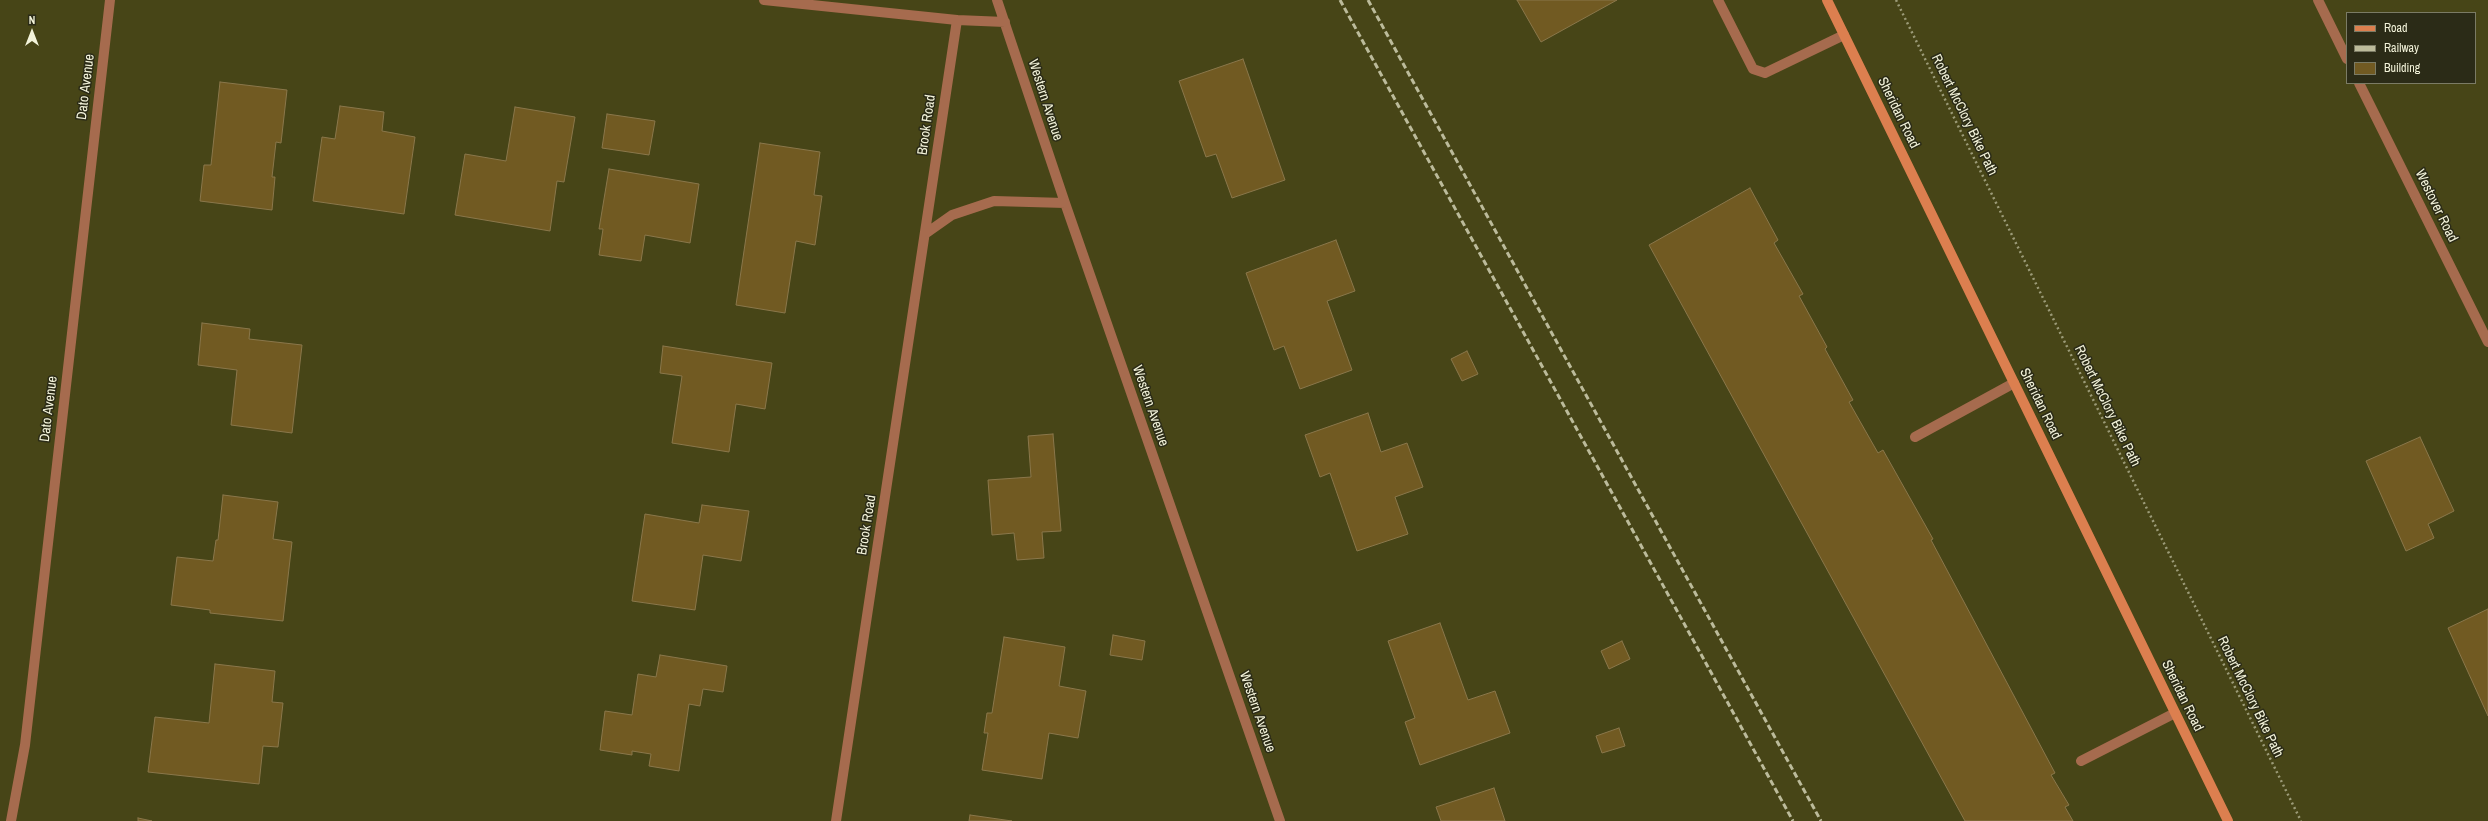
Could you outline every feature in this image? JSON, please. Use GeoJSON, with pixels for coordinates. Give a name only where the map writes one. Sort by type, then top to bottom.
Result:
{"type":"FeatureCollection","features":[{"type":"Feature","properties":{"kind":"main road","name":"Sheridan Road"},"geometry":{"type":"LineString","coordinates":[[1827,0],[2228,821]]}},
{"type":"Feature","properties":{"kind":"street","name":"Dato Avenue"},"geometry":{"type":"LineString","coordinates":[[11,821],[25,745],[110,0]]}},
{"type":"Feature","properties":{"kind":"street"},"geometry":{"type":"LineString","coordinates":[[764,0],[957,20],[1005,22]]}},
{"type":"Feature","properties":{"kind":"street","name":"Western Avenue"},"geometry":{"type":"LineString","coordinates":[[997,0],[1065,203],[1280,821]]}},
{"type":"Feature","properties":{"kind":"street"},"geometry":{"type":"LineString","coordinates":[[1718,0],[1753,69],[1765,73],[1844,35]]}},
{"type":"Feature","properties":{"kind":"street"},"geometry":{"type":"LineString","coordinates":[[2318,0],[2346,57]]}},
{"type":"Feature","properties":{"kind":"street","name":"Brook Road"},"geometry":{"type":"LineString","coordinates":[[836,821],[957,20]]}},
{"type":"Feature","properties":{"kind":"street","name":"Westover Road"},"geometry":{"type":"LineString","coordinates":[[2359,84],[2488,342]]}},
{"type":"Feature","properties":{"kind":"street"},"geometry":{"type":"LineString","coordinates":[[925,234],[952,215],[994,201],[1065,203]]}},
{"type":"Feature","properties":{"kind":"street"},"geometry":{"type":"LineString","coordinates":[[1915,437],[2014,383]]}},
{"type":"Feature","properties":{"kind":"street"},"geometry":{"type":"LineString","coordinates":[[2081,761],[2175,713]]}},
{"type":"Feature","properties":{"kind":"path","name":"Robert McClory Bike Path"},"geometry":{"type":"LineString","coordinates":[[1896,0],[2301,821]]}},
{"type":"Feature","properties":{"kind":"building"},"geometry":{"type":"Polygon","coordinates":[[[1517,0],[1617,0],[1541,42],[1517,0]]]}},
{"type":"Feature","properties":{"kind":"building"},"geometry":{"type":"Polygon","coordinates":[[[1243,59],[1285,180],[1232,198],[1216,154],[1206,157],[1179,81],[1243,59]]]}},
{"type":"Feature","properties":{"kind":"building"},"geometry":{"type":"Polygon","coordinates":[[[220,82],[287,90],[281,143],[276,142],[272,177],[275,177],[272,210],[200,201],[204,165],[211,165],[220,82]]]}},
{"type":"Feature","properties":{"kind":"building"},"geometry":{"type":"Polygon","coordinates":[[[340,106],[384,112],[382,131],[415,137],[404,214],[313,201],[322,137],[335,139],[340,106]]]}},
{"type":"Feature","properties":{"kind":"building"},"geometry":{"type":"Polygon","coordinates":[[[515,107],[575,117],[564,182],[557,181],[550,231],[455,215],[465,154],[506,161],[515,107]]]}},
{"type":"Feature","properties":{"kind":"building"},"geometry":{"type":"Polygon","coordinates":[[[607,114],[655,121],[649,155],[602,148],[607,114]]]}},
{"type":"Feature","properties":{"kind":"building"},"geometry":{"type":"Polygon","coordinates":[[[760,143],[820,152],[814,195],[822,196],[815,245],[796,241],[785,313],[736,305],[760,143]]]}},
{"type":"Feature","properties":{"kind":"building"},"geometry":{"type":"Polygon","coordinates":[[[609,169],[699,184],[690,243],[645,235],[641,261],[599,255],[603,229],[599,229],[609,169]]]}},
{"type":"Feature","properties":{"kind":"building"},"geometry":{"type":"Polygon","coordinates":[[[1750,188],[1778,240],[1774,243],[1803,294],[1799,296],[1827,347],[1825,349],[1853,400],[1849,402],[1878,453],[1883,450],[1933,539],[1931,540],[2055,773],[2051,775],[2069,805],[2065,807],[2073,821],[1965,821],[1649,245],[1750,188]]]}},
{"type":"Feature","properties":{"kind":"building"},"geometry":{"type":"Polygon","coordinates":[[[1336,240],[1355,291],[1327,301],[1352,370],[1300,389],[1284,346],[1274,350],[1246,273],[1336,240]]]}},
{"type":"Feature","properties":{"kind":"building"},"geometry":{"type":"Polygon","coordinates":[[[202,323],[250,329],[249,339],[302,345],[292,433],[231,425],[237,370],[198,365],[202,323]]]}},
{"type":"Feature","properties":{"kind":"building"},"geometry":{"type":"Polygon","coordinates":[[[663,346],[772,363],[765,409],[736,404],[729,452],[672,443],[682,376],[660,373],[663,346]]]}},
{"type":"Feature","properties":{"kind":"building"},"geometry":{"type":"Polygon","coordinates":[[[1467,351],[1478,374],[1462,381],[1451,359],[1467,351]]]}},
{"type":"Feature","properties":{"kind":"building"},"geometry":{"type":"Polygon","coordinates":[[[1368,413],[1381,452],[1407,443],[1423,487],[1395,497],[1408,534],[1357,551],[1330,473],[1320,477],[1305,435],[1368,413]]]}},
{"type":"Feature","properties":{"kind":"building"},"geometry":{"type":"Polygon","coordinates":[[[1053,434],[1061,531],[1042,532],[1044,558],[1017,560],[1014,533],[992,535],[988,480],[1031,477],[1028,436],[1053,434]]]}},
{"type":"Feature","properties":{"kind":"building"},"geometry":{"type":"Polygon","coordinates":[[[2420,437],[2454,511],[2428,524],[2434,538],[2406,551],[2366,461],[2420,437]]]}},
{"type":"Feature","properties":{"kind":"building"},"geometry":{"type":"Polygon","coordinates":[[[223,495],[278,502],[273,539],[292,542],[283,621],[210,613],[210,610],[171,605],[177,557],[213,561],[216,540],[218,540],[223,495]]]}},
{"type":"Feature","properties":{"kind":"building"},"geometry":{"type":"Polygon","coordinates":[[[702,505],[749,511],[741,561],[703,555],[695,610],[632,601],[645,514],[699,523],[702,505]]]}},
{"type":"Feature","properties":{"kind":"building"},"geometry":{"type":"Polygon","coordinates":[[[2488,609],[2488,716],[2448,628],[2488,609]]]}},
{"type":"Feature","properties":{"kind":"building"},"geometry":{"type":"Polygon","coordinates":[[[1440,623],[1468,700],[1495,691],[1510,733],[1420,765],[1405,722],[1415,718],[1388,641],[1440,623]]]}},
{"type":"Feature","properties":{"kind":"building"},"geometry":{"type":"Polygon","coordinates":[[[1113,635],[1145,641],[1142,660],[1110,655],[1113,635]]]}},
{"type":"Feature","properties":{"kind":"building"},"geometry":{"type":"Polygon","coordinates":[[[1004,637],[1065,647],[1059,686],[1086,691],[1078,738],[1049,733],[1042,779],[982,770],[988,733],[984,733],[987,713],[992,713],[1004,637]]]}},
{"type":"Feature","properties":{"kind":"building"},"geometry":{"type":"Polygon","coordinates":[[[1622,641],[1630,659],[1609,669],[1601,651],[1622,641]]]}},
{"type":"Feature","properties":{"kind":"building"},"geometry":{"type":"Polygon","coordinates":[[[660,655],[727,666],[723,692],[703,689],[700,706],[689,704],[679,771],[649,766],[651,754],[632,751],[632,755],[600,750],[605,711],[632,715],[638,674],[656,677],[660,655]]]}},
{"type":"Feature","properties":{"kind":"building"},"geometry":{"type":"Polygon","coordinates":[[[215,664],[275,671],[272,702],[283,703],[278,747],[263,746],[259,784],[148,772],[155,717],[209,723],[215,664]]]}},
{"type":"Feature","properties":{"kind":"building"},"geometry":{"type":"Polygon","coordinates":[[[1619,728],[1625,746],[1602,753],[1596,736],[1619,728]]]}},
{"type":"Feature","properties":{"kind":"building"},"geometry":{"type":"Polygon","coordinates":[[[1494,788],[1505,821],[1441,821],[1436,807],[1494,788]]]}},
{"type":"Feature","properties":{"kind":"building"},"geometry":{"type":"Polygon","coordinates":[[[970,815],[1012,821],[969,821],[970,815]]]}},
{"type":"Feature","properties":{"kind":"building"},"geometry":{"type":"Polygon","coordinates":[[[138,818],[152,821],[138,821],[138,818]]]}},
{"type":"Feature","properties":{"kind":"railway"},"geometry":{"type":"LineString","coordinates":[[1340,0],[1793,821]]}},
{"type":"Feature","properties":{"kind":"railway"},"geometry":{"type":"LineString","coordinates":[[1368,0],[1821,821]]}}]}
